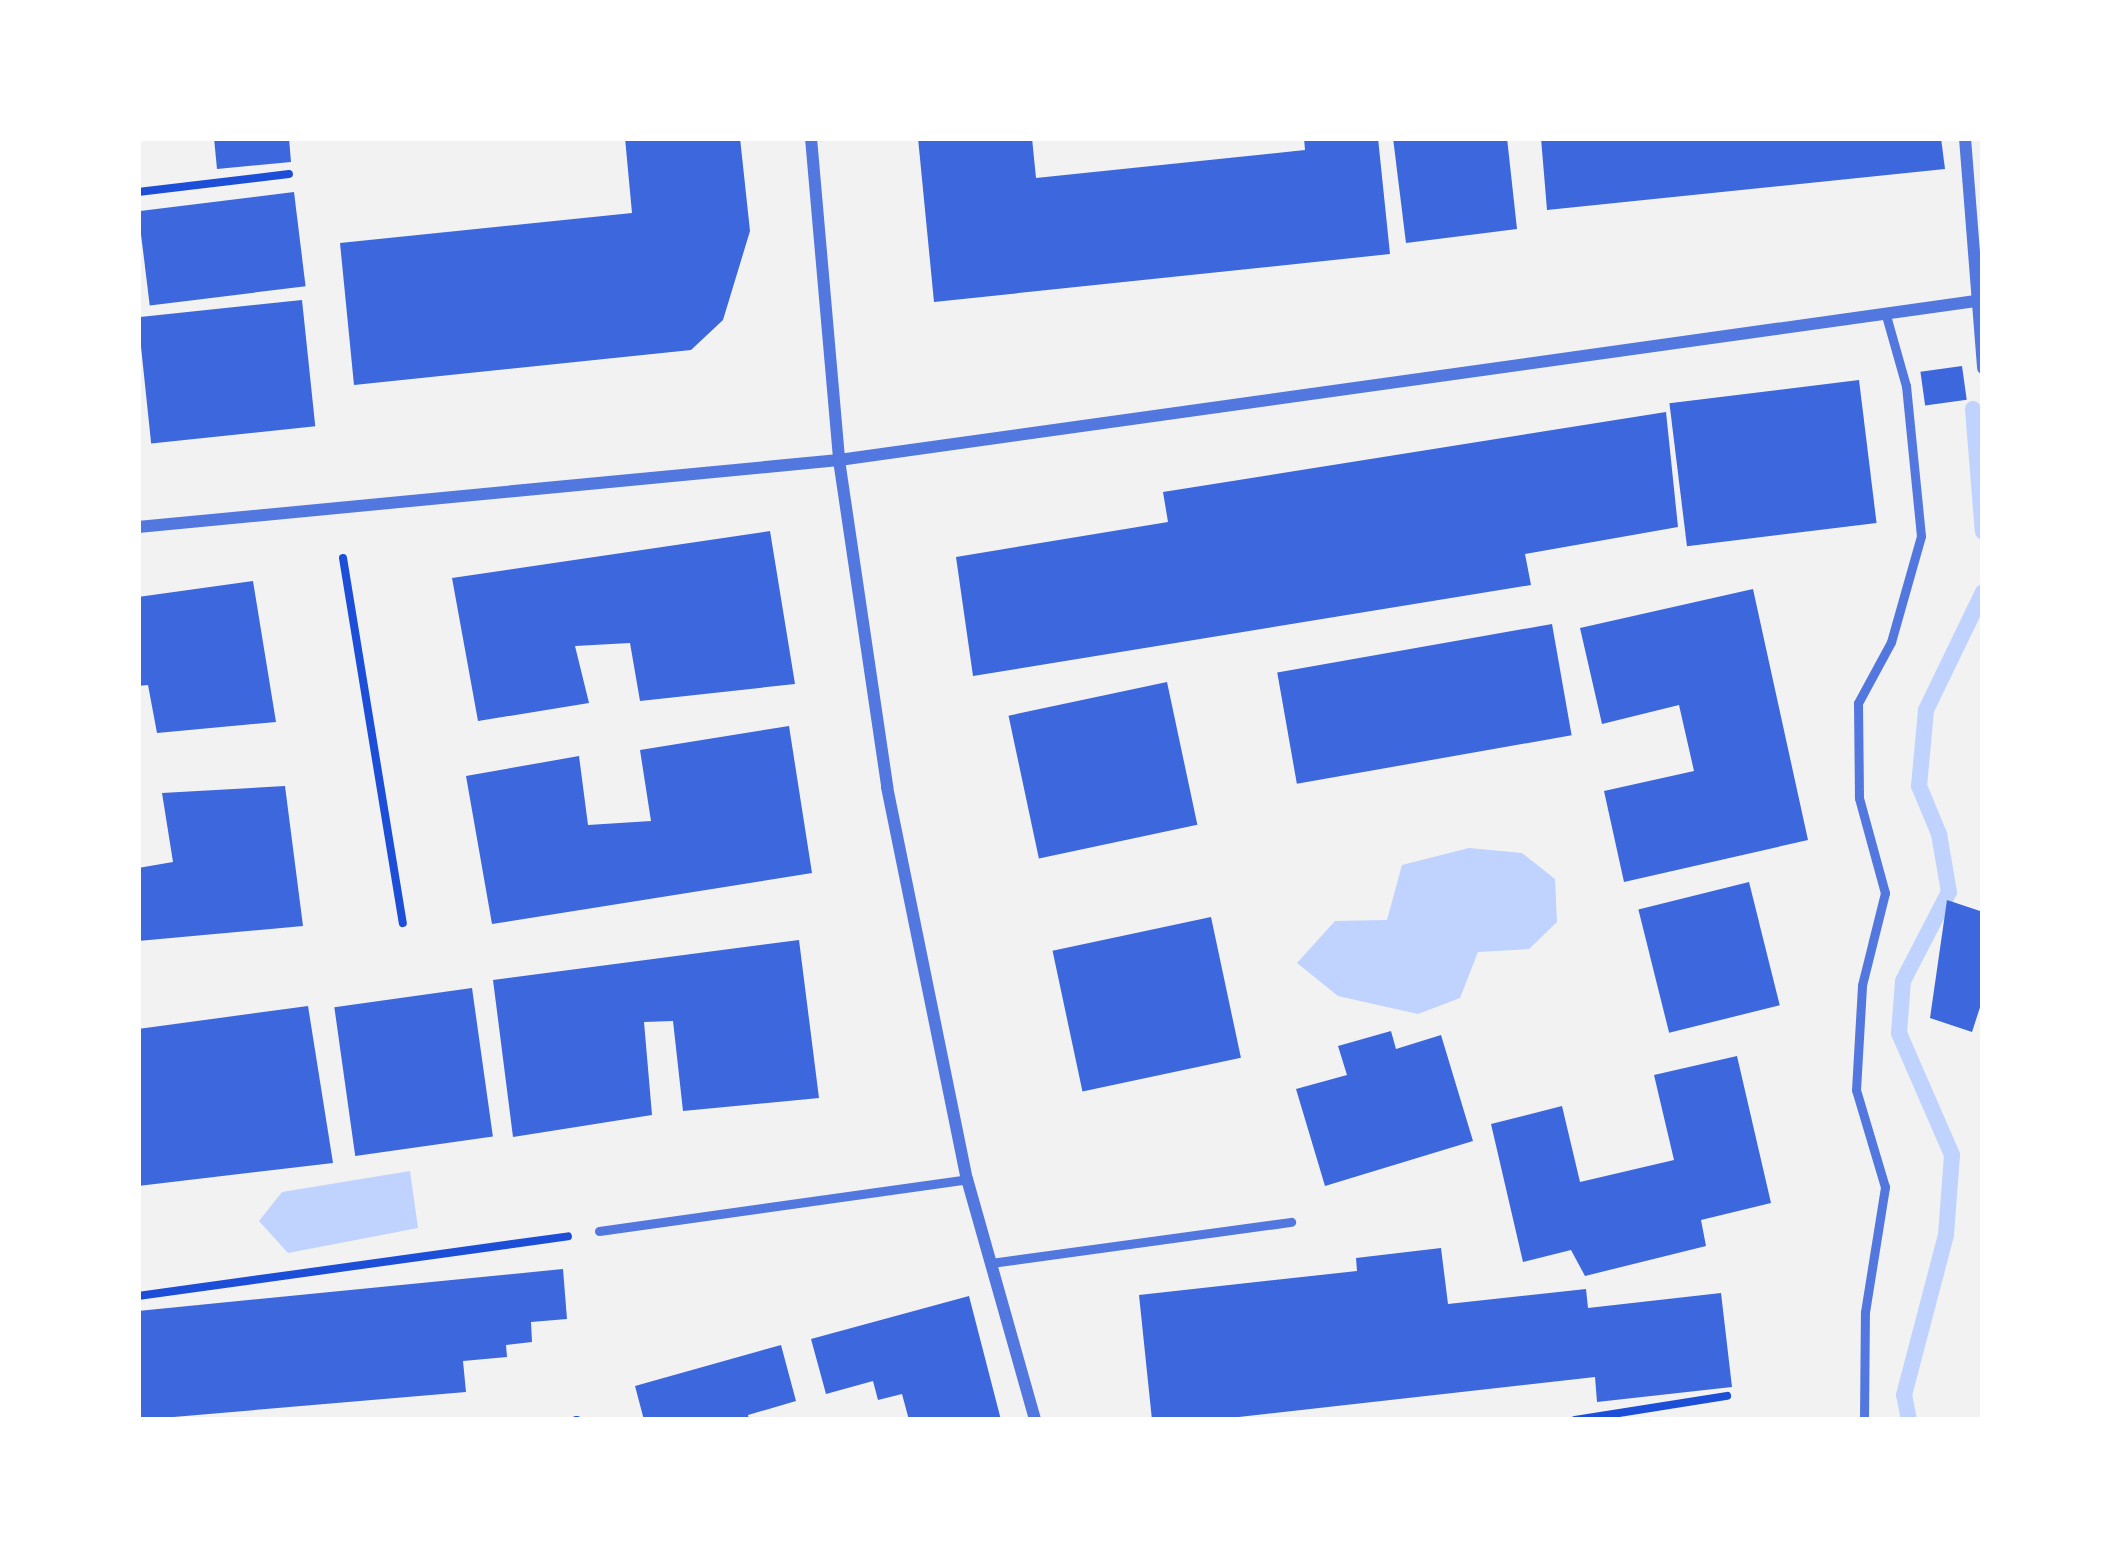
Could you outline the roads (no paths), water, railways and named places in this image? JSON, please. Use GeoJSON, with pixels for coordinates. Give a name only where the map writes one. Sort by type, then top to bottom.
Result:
{"type":"FeatureCollection","features":[{"type":"Feature","properties":{"kind":"street"},"geometry":{"type":"LineString","coordinates":[[811,138],[839,460],[887,787],[968,1179],[1035,1420]]}},
{"type":"Feature","properties":{"kind":"street"},"geometry":{"type":"LineString","coordinates":[[1965,138],[1983,368]]}},
{"type":"Feature","properties":{"kind":"street"},"geometry":{"type":"LineString","coordinates":[[138,527],[839,460],[1979,300]]}},
{"type":"Feature","properties":{"kind":"lane"},"geometry":{"type":"LineString","coordinates":[[1864,1420],[1865,1312],[1885,1187],[1856,1090],[1862,985],[1886,893],[1859,798],[1858,704],[1891,642],[1921,536],[1906,386],[1885,312]]}},
{"type":"Feature","properties":{"kind":"lane"},"geometry":{"type":"LineString","coordinates":[[599,1231],[968,1179]]}},
{"type":"Feature","properties":{"kind":"lane"},"geometry":{"type":"LineString","coordinates":[[992,1263],[1292,1222]]}},
{"type":"Feature","properties":{"kind":"water"},"geometry":{"type":"Polygon","coordinates":[[[1469,848],[1522,853],[1555,879],[1557,922],[1529,949],[1478,952],[1460,998],[1418,1014],[1338,996],[1297,963],[1335,921],[1387,920],[1402,865],[1469,848]]]}},
{"type":"Feature","properties":{"kind":"water"},"geometry":{"type":"Polygon","coordinates":[[[410,1171],[418,1228],[288,1253],[259,1221],[282,1192],[410,1171]]]}},
{"type":"Feature","properties":{"kind":"waterway"},"geometry":{"type":"LineString","coordinates":[[1973,409],[1983,532]]}},
{"type":"Feature","properties":{"kind":"waterway"},"geometry":{"type":"LineString","coordinates":[[1909,1420],[1904,1395],[1946,1235],[1952,1155],[1899,1033],[1903,981],[1949,892],[1939,834],[1919,786],[1926,710],[1983,592]]}}]}
